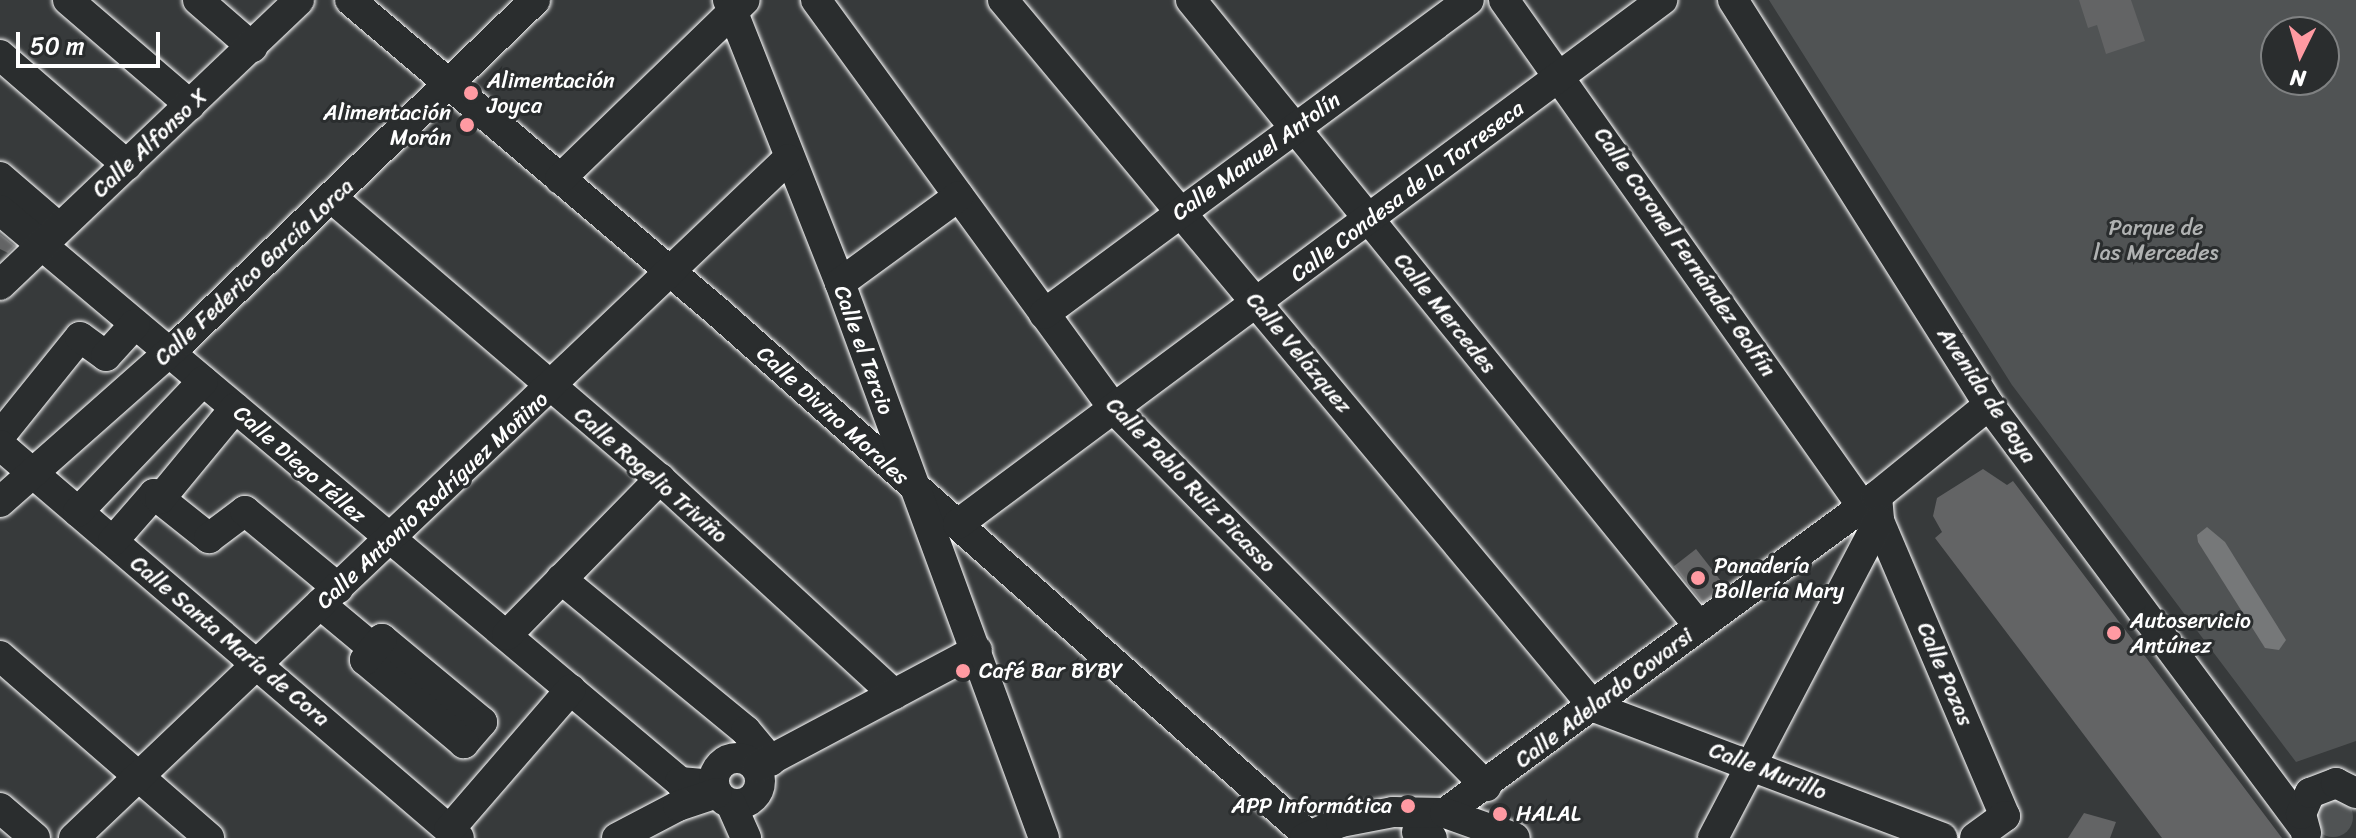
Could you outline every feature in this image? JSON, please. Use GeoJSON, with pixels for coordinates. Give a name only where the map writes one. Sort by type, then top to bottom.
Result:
{"type":"FeatureCollection","features":[{"type":"Feature","properties":{"kind":"street"},"geometry":{"type":"LineString","coordinates":[[68,0],[190,105]]}},
{"type":"Feature","properties":{"kind":"street"},"geometry":{"type":"LineString","coordinates":[[198,0],[252,47]]}},
{"type":"Feature","properties":{"kind":"street","name":"Calle Alfonso X"},"geometry":{"type":"LineString","coordinates":[[0,285],[299,0]]}},
{"type":"Feature","properties":{"kind":"street","name":"Calle Divino Morales"},"geometry":{"type":"LineString","coordinates":[[350,0],[669,272],[916,491],[958,524],[1307,837]]}},
{"type":"Feature","properties":{"kind":"street","name":"Calle Federico García Lorca"},"geometry":{"type":"LineString","coordinates":[[0,502],[169,353],[535,0]]}},
{"type":"Feature","properties":{"kind":"street","name":"Calle Pablo Ruiz Picasso"},"geometry":{"type":"LineString","coordinates":[[816,0],[1114,409],[1486,786]]}},
{"type":"Feature","properties":{"kind":"street","name":"Calle Velázquez"},"geometry":{"type":"LineString","coordinates":[[1003,0],[1594,707]]}},
{"type":"Feature","properties":{"kind":"street","name":"Calle Mercedes"},"geometry":{"type":"LineString","coordinates":[[1191,0],[1699,626]]}},
{"type":"Feature","properties":{"kind":"street","name":"Calle Manuel Antolín"},"geometry":{"type":"LineString","coordinates":[[1044,314],[1469,0]]}},
{"type":"Feature","properties":{"kind":"street","name":"Calle Coronel Fernández Golfín"},"geometry":{"type":"LineString","coordinates":[[1504,0],[1864,512]]}},
{"type":"Feature","properties":{"kind":"street","name":"Calle Condesa de la Torreseca"},"geometry":{"type":"LineString","coordinates":[[958,524],[1662,0]]}},
{"type":"Feature","properties":{"kind":"street","name":"Avenida de Goya"},"geometry":{"type":"LineString","coordinates":[[1733,0],[1989,405],[2306,832]]}},
{"type":"Feature","properties":{"kind":"street"},"geometry":{"type":"LineString","coordinates":[[560,179],[735,4]]}},
{"type":"Feature","properties":{"kind":"street","name":"Calle el Tercio"},"geometry":{"type":"LineString","coordinates":[[735,4],[788,159],[840,283],[977,650],[1040,837]]}},
{"type":"Feature","properties":{"kind":"street"},"geometry":{"type":"LineString","coordinates":[[0,55],[127,165]]}},
{"type":"Feature","properties":{"kind":"street","name":"Calle Antonio Rodríguez Moñino"},"geometry":{"type":"LineString","coordinates":[[74,838],[256,662],[551,389],[788,159]]}},
{"type":"Feature","properties":{"kind":"street"},"geometry":{"type":"LineString","coordinates":[[0,177],[50,237]]}},
{"type":"Feature","properties":{"kind":"street"},"geometry":{"type":"LineString","coordinates":[[840,283],[959,196]]}},
{"type":"Feature","properties":{"kind":"street","name":"Calle Rogelio Triviño"},"geometry":{"type":"LineString","coordinates":[[332,198],[551,389],[660,479],[894,694]]}},
{"type":"Feature","properties":{"kind":"street"},"geometry":{"type":"LineString","coordinates":[[0,210],[50,237]]}},
{"type":"Feature","properties":{"kind":"street","name":"Calle Diego Téllez"},"geometry":{"type":"LineString","coordinates":[[50,237],[135,324],[680,782],[721,794]]}},
{"type":"Feature","properties":{"kind":"street"},"geometry":{"type":"LineString","coordinates":[[0,436],[80,337],[106,356],[135,324]]}},
{"type":"Feature","properties":{"kind":"street"},"geometry":{"type":"LineString","coordinates":[[78,512],[203,381]]}},
{"type":"Feature","properties":{"kind":"street","name":"Calle Adelardo Covarsi"},"geometry":{"type":"LineString","coordinates":[[1431,828],[1699,626],[1864,512],[1989,405]]}},
{"type":"Feature","properties":{"kind":"street"},"geometry":{"type":"LineString","coordinates":[[113,541],[154,494],[167,492],[235,408]]}},
{"type":"Feature","properties":{"kind":"street","name":"Calle Santa María de Cora"},"geometry":{"type":"LineString","coordinates":[[0,445],[454,834]]}},
{"type":"Feature","properties":{"kind":"street"},"geometry":{"type":"LineString","coordinates":[[136,451],[167,492],[209,538],[245,511],[329,596],[374,649],[365,660],[464,743],[471,734],[507,763]]}},
{"type":"Feature","properties":{"kind":"street"},"geometry":{"type":"LineString","coordinates":[[507,635],[660,479]]}},
{"type":"Feature","properties":{"kind":"street"},"geometry":{"type":"LineString","coordinates":[[1713,838],[1865,553],[1864,512]]}},
{"type":"Feature","properties":{"kind":"street","name":"Calle Pozas"},"geometry":{"type":"LineString","coordinates":[[1864,512],[2005,816],[1975,838]]}},
{"type":"Feature","properties":{"kind":"street"},"geometry":{"type":"LineString","coordinates":[[561,579],[754,754],[757,795],[721,794],[678,806],[617,838]]}},
{"type":"Feature","properties":{"kind":"street"},"geometry":{"type":"LineString","coordinates":[[754,754],[894,694],[977,650]]}},
{"type":"Feature","properties":{"kind":"street"},"geometry":{"type":"LineString","coordinates":[[0,656],[209,838]]}},
{"type":"Feature","properties":{"kind":"street"},"geometry":{"type":"LineString","coordinates":[[454,834],[507,763],[571,689]]}},
{"type":"Feature","properties":{"kind":"street","name":"Calle Murillo"},"geometry":{"type":"LineString","coordinates":[[1594,707],[1942,838]]}},
{"type":"Feature","properties":{"kind":"street"},"geometry":{"type":"LineString","coordinates":[[2264,774],[2310,793],[2336,783],[2354,788]]}},
{"type":"Feature","properties":{"kind":"street"},"geometry":{"type":"LineString","coordinates":[[2306,832],[2301,814],[2310,793]]}},
{"type":"Feature","properties":{"kind":"street"},"geometry":{"type":"LineString","coordinates":[[721,794],[746,838]]}},
{"type":"Feature","properties":{"kind":"street"},"geometry":{"type":"LineString","coordinates":[[0,808],[35,838]]}},
{"type":"Feature","properties":{"kind":"street"},"geometry":{"type":"LineString","coordinates":[[1307,837],[1365,816],[1515,838]]}},
{"type":"Feature","properties":{"kind":"green space","name":"Parque de las Mercedes"},"geometry":{"type":"Polygon","coordinates":[[[1769,0],[2356,0],[2356,741],[2296,762],[2012,385],[1769,0]]]}},
{"type":"Feature","properties":{"kind":"green space"},"geometry":{"type":"Polygon","coordinates":[[[2333,797],[2347,803],[2353,817],[2347,831],[2333,837],[2319,831],[2313,817],[2319,803],[2333,797]]]}},
{"type":"Feature","properties":{"kind":"shaded area"},"geometry":{"type":"Polygon","coordinates":[[[2207,527],[2225,542],[2286,640],[2279,650],[2265,648],[2198,542],[2197,535],[2207,527]]]}},
{"type":"Feature","properties":{"kind":"building"},"geometry":{"type":"Polygon","coordinates":[[[2079,0],[2131,0],[2145,41],[2106,54],[2097,25],[2088,28],[2079,0]]]}},
{"type":"Feature","properties":{"kind":"building"},"geometry":{"type":"Polygon","coordinates":[[[0,234],[15,246],[8,253],[0,249],[0,234]]]}},
{"type":"Feature","properties":{"kind":"building"},"geometry":{"type":"Polygon","coordinates":[[[1983,469],[2007,485],[2013,481],[2282,838],[2162,838],[1935,538],[1942,532],[1933,516],[1937,498],[1983,469]]]}},
{"type":"Feature","properties":{"kind":"building","name":"Panadería Bollería Mary"},"geometry":{"type":"Polygon","coordinates":[[[1696,549],[1725,586],[1703,603],[1674,566],[1696,549]]]}},
{"type":"Feature","properties":{"kind":"building"},"geometry":{"type":"Polygon","coordinates":[[[2084,813],[2116,822],[2110,838],[2068,838],[2084,813]]]}},
{"type":"Feature","properties":{"kind":"place","name":"Alimentación Joyca"},"geometry":{"type":"Point","coordinates":[471,93]}},
{"type":"Feature","properties":{"kind":"place","name":"Alimentación Morán"},"geometry":{"type":"Point","coordinates":[467,125]}},
{"type":"Feature","properties":{"kind":"place","name":"Panadería Bollería Mary"},"geometry":{"type":"Point","coordinates":[1698,578]}},
{"type":"Feature","properties":{"kind":"place","name":"Autoservicio Antúnez"},"geometry":{"type":"Point","coordinates":[2114,633]}},
{"type":"Feature","properties":{"kind":"place","name":"Café Bar BYBY"},"geometry":{"type":"Point","coordinates":[963,671]}},
{"type":"Feature","properties":{"kind":"place","name":"APP Informática"},"geometry":{"type":"Point","coordinates":[1408,806]}},
{"type":"Feature","properties":{"kind":"place","name":"HALAL"},"geometry":{"type":"Point","coordinates":[1500,814]}}]}
